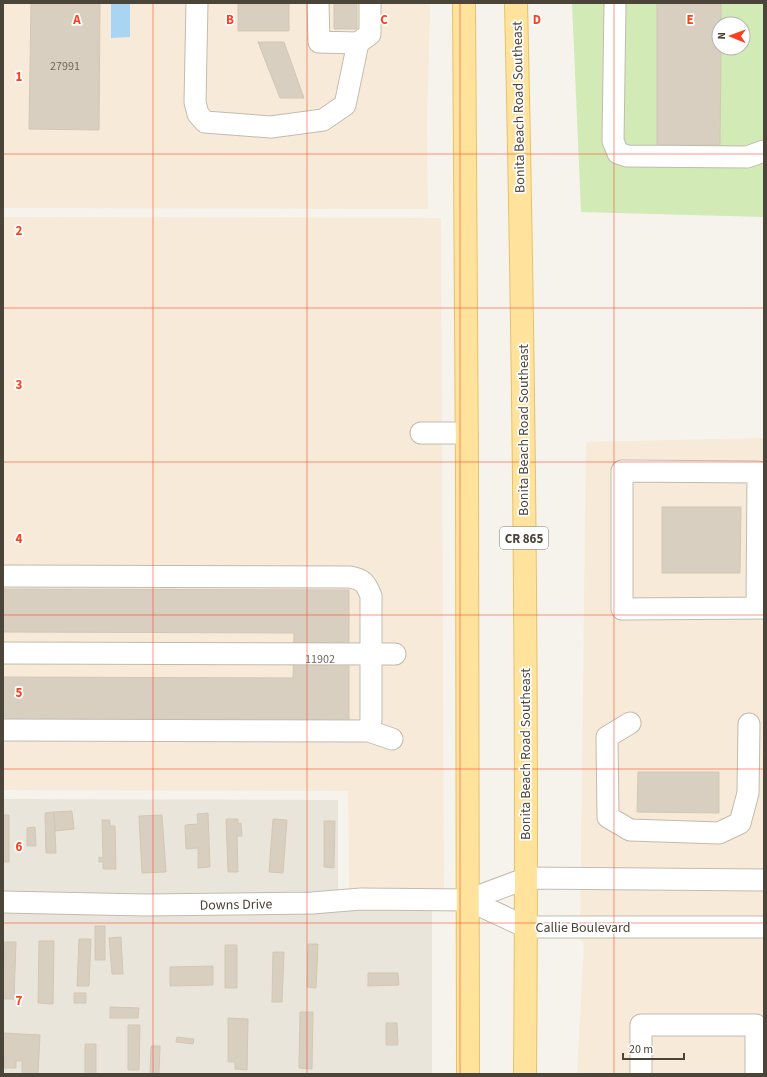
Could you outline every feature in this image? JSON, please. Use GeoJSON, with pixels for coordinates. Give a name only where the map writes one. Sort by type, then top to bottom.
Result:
{"type":"FeatureCollection","features":[{"type":"Feature","properties":{"kind":"main road"},"geometry":{"type":"LineString","coordinates":[[464,3],[467,433],[468,1074]]}},
{"type":"Feature","properties":{"kind":"main road","name":"Bonita Beach Road Southeast"},"geometry":{"type":"LineString","coordinates":[[516,3],[522,267],[527,878],[525,1074]]}},
{"type":"Feature","properties":{"kind":"street"},"geometry":{"type":"LineString","coordinates":[[197,3],[195,102],[198,114],[205,122],[271,127],[324,120],[345,105],[358,43]]}},
{"type":"Feature","properties":{"kind":"street"},"geometry":{"type":"LineString","coordinates":[[318,3],[319,42],[358,43],[370,34],[370,3]]}},
{"type":"Feature","properties":{"kind":"street"},"geometry":{"type":"LineString","coordinates":[[615,3],[613,141],[618,153],[627,156],[747,157],[764,151]]}},
{"type":"Feature","properties":{"kind":"street"},"geometry":{"type":"LineString","coordinates":[[421,433],[467,433]]}},
{"type":"Feature","properties":{"kind":"street"},"geometry":{"type":"LineString","coordinates":[[622,471],[758,472],[760,608],[622,609],[622,471]]}},
{"type":"Feature","properties":{"kind":"street"},"geometry":{"type":"LineString","coordinates":[[3,576],[359,578],[367,586],[371,596],[371,720],[369,731]]}},
{"type":"Feature","properties":{"kind":"street"},"geometry":{"type":"LineString","coordinates":[[3,653],[395,654]]}},
{"type":"Feature","properties":{"kind":"street"},"geometry":{"type":"LineString","coordinates":[[630,723],[607,737],[608,817],[630,830],[719,833],[740,823],[748,793],[749,724]]}},
{"type":"Feature","properties":{"kind":"street"},"geometry":{"type":"LineString","coordinates":[[3,730],[369,731],[392,739]]}},
{"type":"Feature","properties":{"kind":"street"},"geometry":{"type":"LineString","coordinates":[[468,900],[527,878],[764,880]]}},
{"type":"Feature","properties":{"kind":"street","name":"Downs Drive"},"geometry":{"type":"LineString","coordinates":[[3,902],[145,905],[312,903],[361,899],[468,900]]}},
{"type":"Feature","properties":{"kind":"street","name":"Callie Boulevard"},"geometry":{"type":"LineString","coordinates":[[468,900],[526,927],[764,927]]}},
{"type":"Feature","properties":{"kind":"street"},"geometry":{"type":"LineString","coordinates":[[641,1074],[641,1025],[756,1024],[756,1074]]}},
{"type":"Feature","properties":{"kind":"shaded area"},"geometry":{"type":"Polygon","coordinates":[[[3,3],[430,3],[427,127],[428,209],[3,208],[3,3]]]}},
{"type":"Feature","properties":{"kind":"shaded area"},"geometry":{"type":"Polygon","coordinates":[[[3,217],[441,218],[444,889],[349,888],[348,791],[3,790],[3,217]]]}},
{"type":"Feature","properties":{"kind":"shaded area"},"geometry":{"type":"Polygon","coordinates":[[[764,438],[764,1074],[577,1074],[584,943],[580,940],[586,442],[764,438]]]}},
{"type":"Feature","properties":{"kind":"shaded area"},"geometry":{"type":"Polygon","coordinates":[[[3,799],[338,800],[338,887],[340,893],[432,898],[432,1074],[3,1074],[3,799]]]}},
{"type":"Feature","properties":{"kind":"green space"},"geometry":{"type":"Polygon","coordinates":[[[572,3],[764,3],[764,217],[581,212],[572,3]]]}},
{"type":"Feature","properties":{"kind":"water"},"geometry":{"type":"Polygon","coordinates":[[[111,3],[130,3],[130,37],[111,38],[111,3]]]}},
{"type":"Feature","properties":{"kind":"building"},"geometry":{"type":"Polygon","coordinates":[[[31,3],[100,3],[99,130],[29,129],[31,3]]]}},
{"type":"Feature","properties":{"kind":"building"},"geometry":{"type":"Polygon","coordinates":[[[238,3],[289,3],[289,31],[238,31],[238,3]]]}},
{"type":"Feature","properties":{"kind":"building"},"geometry":{"type":"Polygon","coordinates":[[[334,3],[357,3],[357,29],[334,29],[334,3]]]}},
{"type":"Feature","properties":{"kind":"building"},"geometry":{"type":"Polygon","coordinates":[[[657,3],[721,3],[721,16],[711,16],[711,56],[721,56],[720,145],[657,145],[657,3]]]}},
{"type":"Feature","properties":{"kind":"building"},"geometry":{"type":"Polygon","coordinates":[[[258,42],[284,42],[304,98],[280,98],[258,42]]]}},
{"type":"Feature","properties":{"kind":"building"},"geometry":{"type":"Polygon","coordinates":[[[662,507],[741,507],[740,573],[662,573],[662,507]]]}},
{"type":"Feature","properties":{"kind":"building"},"geometry":{"type":"Polygon","coordinates":[[[3,589],[349,590],[349,724],[3,722],[3,677],[293,678],[294,633],[3,632],[3,589]]]}},
{"type":"Feature","properties":{"kind":"building"},"geometry":{"type":"Polygon","coordinates":[[[638,772],[719,772],[719,813],[637,812],[638,772]]]}},
{"type":"Feature","properties":{"kind":"building"},"geometry":{"type":"Polygon","coordinates":[[[72,811],[74,829],[55,831],[54,812],[72,811]]]}},
{"type":"Feature","properties":{"kind":"building"},"geometry":{"type":"Polygon","coordinates":[[[54,812],[56,853],[46,853],[45,813],[54,812]]]}},
{"type":"Feature","properties":{"kind":"building"},"geometry":{"type":"Polygon","coordinates":[[[208,813],[210,867],[198,868],[198,848],[186,849],[185,825],[198,824],[197,814],[208,813]]]}},
{"type":"Feature","properties":{"kind":"building"},"geometry":{"type":"Polygon","coordinates":[[[3,815],[9,815],[9,862],[3,862],[3,815]]]}},
{"type":"Feature","properties":{"kind":"building"},"geometry":{"type":"Polygon","coordinates":[[[162,815],[166,872],[142,873],[139,816],[162,815]]]}},
{"type":"Feature","properties":{"kind":"building"},"geometry":{"type":"Polygon","coordinates":[[[226,819],[238,819],[238,824],[241,823],[242,836],[237,836],[238,872],[228,872],[226,819]]]}},
{"type":"Feature","properties":{"kind":"building"},"geometry":{"type":"Polygon","coordinates":[[[273,819],[287,820],[283,873],[269,872],[273,819]]]}},
{"type":"Feature","properties":{"kind":"building"},"geometry":{"type":"Polygon","coordinates":[[[102,820],[110,820],[110,826],[115,826],[116,869],[103,869],[103,862],[99,862],[99,857],[103,858],[102,820]]]}},
{"type":"Feature","properties":{"kind":"building"},"geometry":{"type":"Polygon","coordinates":[[[324,821],[335,821],[334,868],[324,867],[324,821]]]}},
{"type":"Feature","properties":{"kind":"building"},"geometry":{"type":"Polygon","coordinates":[[[35,827],[36,846],[27,846],[27,828],[35,827]]]}},
{"type":"Feature","properties":{"kind":"building"},"geometry":{"type":"Polygon","coordinates":[[[95,926],[105,926],[105,960],[95,960],[95,926]]]}},
{"type":"Feature","properties":{"kind":"building"},"geometry":{"type":"Polygon","coordinates":[[[121,937],[123,974],[112,974],[109,938],[121,937]]]}},
{"type":"Feature","properties":{"kind":"building"},"geometry":{"type":"Polygon","coordinates":[[[79,939],[91,939],[89,986],[77,986],[79,939]]]}},
{"type":"Feature","properties":{"kind":"building"},"geometry":{"type":"Polygon","coordinates":[[[39,941],[54,941],[53,1004],[38,1003],[39,941]]]}},
{"type":"Feature","properties":{"kind":"building"},"geometry":{"type":"Polygon","coordinates":[[[4,942],[16,942],[14,999],[3,999],[4,942]]]}},
{"type":"Feature","properties":{"kind":"building"},"geometry":{"type":"Polygon","coordinates":[[[308,944],[318,944],[316,988],[307,987],[308,944]]]}},
{"type":"Feature","properties":{"kind":"building"},"geometry":{"type":"Polygon","coordinates":[[[225,945],[237,945],[237,988],[225,988],[225,945]]]}},
{"type":"Feature","properties":{"kind":"building"},"geometry":{"type":"Polygon","coordinates":[[[273,952],[284,952],[282,1002],[272,1002],[273,952]]]}},
{"type":"Feature","properties":{"kind":"building"},"geometry":{"type":"Polygon","coordinates":[[[213,966],[213,985],[170,986],[170,967],[213,966]]]}},
{"type":"Feature","properties":{"kind":"building"},"geometry":{"type":"Polygon","coordinates":[[[368,973],[398,973],[399,985],[368,986],[368,973]]]}},
{"type":"Feature","properties":{"kind":"building"},"geometry":{"type":"Polygon","coordinates":[[[74,993],[86,993],[86,1003],[74,1003],[74,993]]]}},
{"type":"Feature","properties":{"kind":"building"},"geometry":{"type":"Polygon","coordinates":[[[110,1007],[139,1008],[138,1018],[110,1018],[110,1007]]]}},
{"type":"Feature","properties":{"kind":"building"},"geometry":{"type":"Polygon","coordinates":[[[300,1012],[313,1012],[312,1069],[299,1068],[300,1012]]]}},
{"type":"Feature","properties":{"kind":"building"},"geometry":{"type":"Polygon","coordinates":[[[228,1018],[248,1019],[247,1070],[235,1069],[235,1062],[228,1062],[228,1018]]]}},
{"type":"Feature","properties":{"kind":"building"},"geometry":{"type":"Polygon","coordinates":[[[386,1023],[397,1023],[398,1045],[386,1045],[386,1023]]]}},
{"type":"Feature","properties":{"kind":"building"},"geometry":{"type":"Polygon","coordinates":[[[128,1025],[140,1025],[139,1070],[128,1070],[128,1025]]]}},
{"type":"Feature","properties":{"kind":"building"},"geometry":{"type":"Polygon","coordinates":[[[3,1033],[40,1035],[38,1074],[22,1074],[22,1061],[16,1061],[16,1068],[4,1068],[3,1033]]]}},
{"type":"Feature","properties":{"kind":"building"},"geometry":{"type":"Polygon","coordinates":[[[177,1037],[194,1039],[193,1044],[176,1042],[177,1037]]]}},
{"type":"Feature","properties":{"kind":"building"},"geometry":{"type":"Polygon","coordinates":[[[85,1044],[96,1044],[96,1074],[85,1074],[85,1044]]]}},
{"type":"Feature","properties":{"kind":"building"},"geometry":{"type":"Polygon","coordinates":[[[151,1046],[160,1046],[159,1074],[150,1074],[151,1046]]]}}]}
